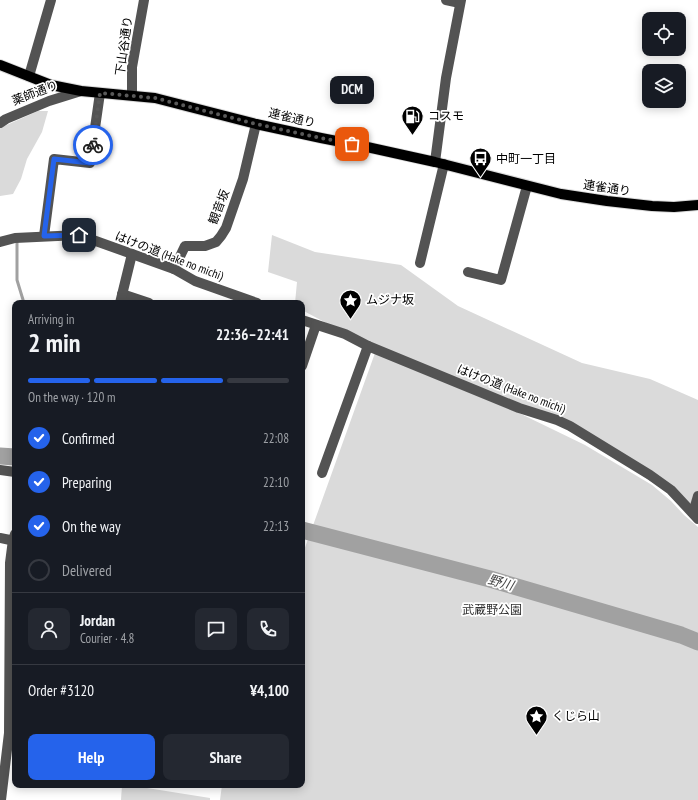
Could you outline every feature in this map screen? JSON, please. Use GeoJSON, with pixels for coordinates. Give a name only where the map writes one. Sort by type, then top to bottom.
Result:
{"type":"FeatureCollection","features":[{"type":"Feature","properties":{"kind":"main road","name":"連雀通り"},"geometry":{"type":"LineString","coordinates":[[0,65],[51,85],[81,91],[155,98],[256,124],[440,163],[561,194],[607,202],[666,207],[698,206]]}},
{"type":"Feature","properties":{"kind":"street"},"geometry":{"type":"LineString","coordinates":[[29,76],[51,0]]}},
{"type":"Feature","properties":{"kind":"street","name":"下山谷通り"},"geometry":{"type":"LineString","coordinates":[[132,95],[132,67],[144,0]]}},
{"type":"Feature","properties":{"kind":"street"},"geometry":{"type":"LineString","coordinates":[[420,263],[440,163],[446,78],[461,1],[446,0]]}},
{"type":"Feature","properties":{"kind":"street","name":"薬師通り"},"geometry":{"type":"LineString","coordinates":[[0,123],[16,114],[49,101],[81,91]]}},
{"type":"Feature","properties":{"kind":"street"},"geometry":{"type":"LineString","coordinates":[[44,236],[54,159],[90,163],[100,93]]}},
{"type":"Feature","properties":{"kind":"street","name":"観音坂"},"geometry":{"type":"LineString","coordinates":[[174,269],[185,246],[205,246],[216,242],[226,228],[243,179],[256,124]]}},
{"type":"Feature","properties":{"kind":"street"},"geometry":{"type":"LineString","coordinates":[[468,272],[501,280],[527,186]]}},
{"type":"Feature","properties":{"kind":"street","name":"はけの道 (Hake no michi)"},"geometry":{"type":"LineString","coordinates":[[0,242],[15,238],[79,235],[174,269],[194,281],[248,300]]}},
{"type":"Feature","properties":{"kind":"street"},"geometry":{"type":"LineString","coordinates":[[132,254],[121,298],[132,300]]}},
{"type":"Feature","properties":{"kind":"street","name":"はけの道 (Hake no michi)"},"geometry":{"type":"LineString","coordinates":[[305,321],[345,334],[368,346],[519,408],[557,420],[570,426],[650,475],[671,490],[695,516]]}},
{"type":"Feature","properties":{"kind":"street"},"geometry":{"type":"LineString","coordinates":[[305,357],[316,325]]}},
{"type":"Feature","properties":{"kind":"street"},"geometry":{"type":"LineString","coordinates":[[322,473],[368,346]]}},
{"type":"Feature","properties":{"kind":"street"},"geometry":{"type":"LineString","coordinates":[[0,470],[12,472]]}},
{"type":"Feature","properties":{"kind":"street"},"geometry":{"type":"LineString","coordinates":[[695,516],[698,496]]}},
{"type":"Feature","properties":{"kind":"street"},"geometry":{"type":"LineString","coordinates":[[0,538],[12,539]]}},
{"type":"Feature","properties":{"kind":"street"},"geometry":{"type":"LineString","coordinates":[[1,800],[8,729],[10,563],[12,551]]}},
{"type":"Feature","properties":{"kind":"green space"},"geometry":{"type":"Polygon","coordinates":[[[38,111],[48,111],[42,132],[27,159],[21,179],[13,194],[0,196],[0,128],[38,111]]]}},
{"type":"Feature","properties":{"kind":"green space"},"geometry":{"type":"Polygon","coordinates":[[[272,235],[315,252],[401,265],[458,306],[582,363],[650,379],[698,400],[698,514],[562,420],[459,381],[341,331],[305,312],[305,300],[295,300],[297,282],[268,272],[272,235]]]}},
{"type":"Feature","properties":{"kind":"green space","name":"武蔵野公園"},"geometry":{"type":"Polygon","coordinates":[[[375,353],[519,413],[585,445],[652,485],[698,527],[698,800],[220,800],[222,788],[305,788],[305,548],[375,353]]]}},
{"type":"Feature","properties":{"kind":"green space"},"geometry":{"type":"Polygon","coordinates":[[[122,788],[147,788],[210,798],[210,800],[121,800],[122,788]]]}},
{"type":"Feature","properties":{"kind":"waterway"},"geometry":{"type":"LineString","coordinates":[[17,239],[17,280],[23,300]]}},
{"type":"Feature","properties":{"kind":"waterway","name":"野川"},"geometry":{"type":"LineString","coordinates":[[0,456],[12,457]]}},
{"type":"Feature","properties":{"kind":"waterway","name":"野川"},"geometry":{"type":"LineString","coordinates":[[305,531],[490,579],[681,635],[698,642]]}},
{"type":"Feature","properties":{"kind":"way so far"},"geometry":{"type":"LineString","coordinates":[[93,145],[100,93],[155,98],[256,124],[352,144]]}},
{"type":"Feature","properties":{"kind":"place","name":"コスモ"},"geometry":{"type":"Point","coordinates":[412,136]}},
{"type":"Feature","properties":{"kind":"place","name":"DCM"},"geometry":{"type":"Point","coordinates":[352,144]}},
{"type":"Feature","properties":{"kind":"place","name":"中町一丁目"},"geometry":{"type":"Point","coordinates":[481,178]}},
{"type":"Feature","properties":{"kind":"place","name":"ムジナ坂"},"geometry":{"type":"Point","coordinates":[350,320]}},
{"type":"Feature","properties":{"kind":"place","name":"くじら山"},"geometry":{"type":"Point","coordinates":[536,736]}},
{"type":"Feature","properties":{"kind":"route"},"geometry":{"type":"LineString","coordinates":[[79,235],[44,236],[54,159],[90,163],[93,145]]}}]}
